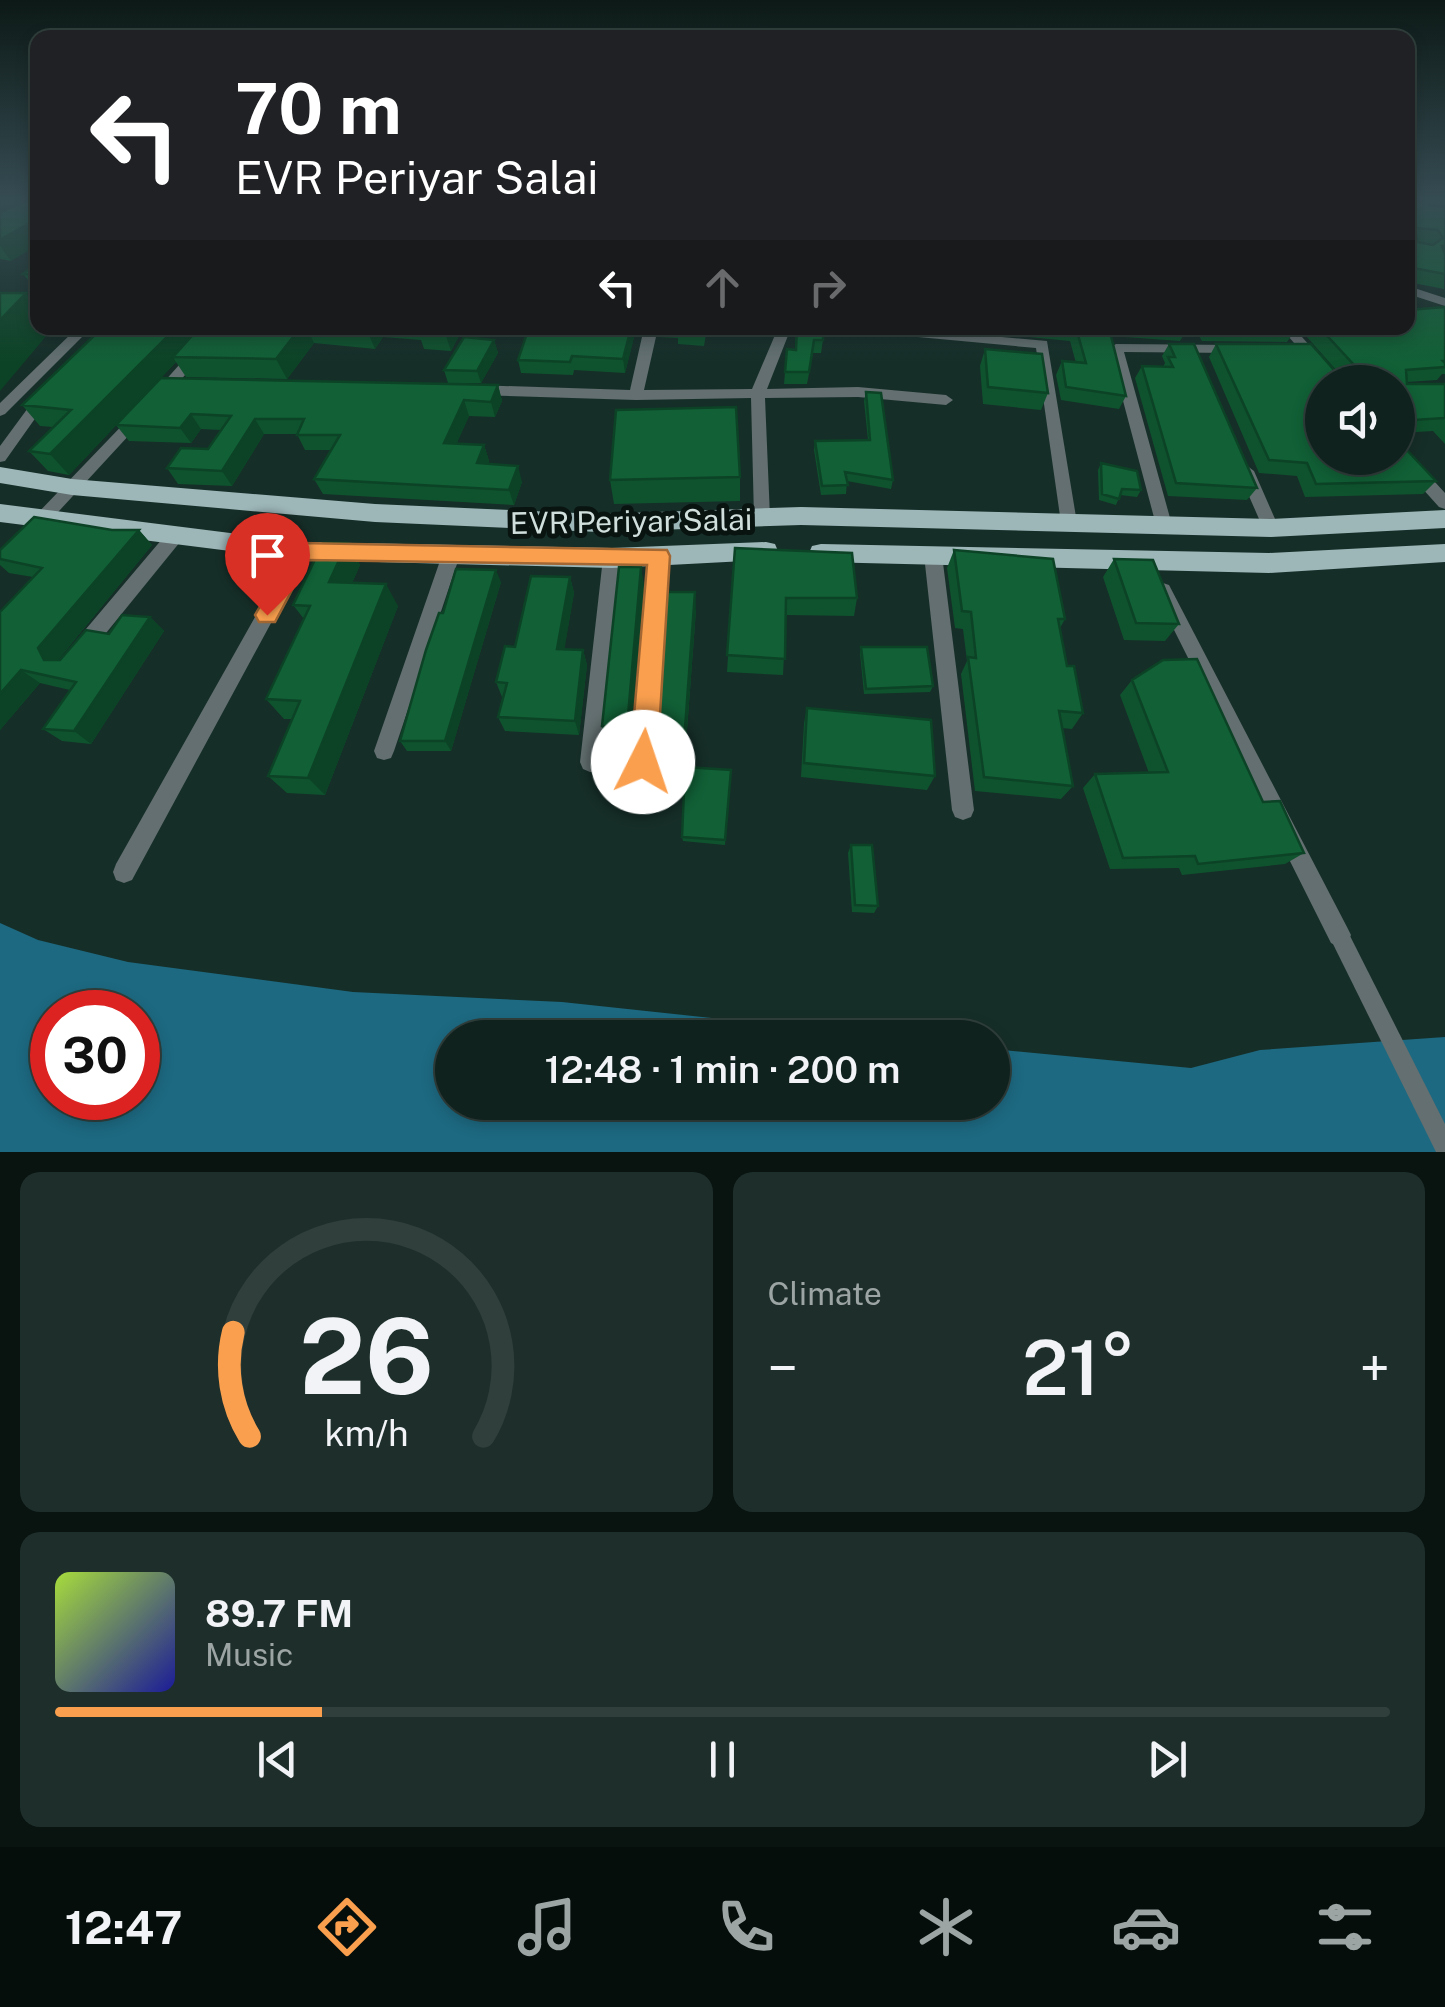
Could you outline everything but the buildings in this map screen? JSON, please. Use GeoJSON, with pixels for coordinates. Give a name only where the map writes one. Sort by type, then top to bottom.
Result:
{"type":"FeatureCollection","features":[{"type":"Feature","properties":{"kind":"main road","name":"EVR Periyar Salai"},"geometry":{"type":"LineString","coordinates":[[0,475],[72,486],[374,514],[599,523],[762,517],[1270,528],[1354,527],[1445,519]]}},
{"type":"Feature","properties":{"kind":"main road","name":"EVR Periyar Salai"},"geometry":{"type":"LineString","coordinates":[[0,513],[301,551],[612,558],[793,552],[1269,564],[1445,553]]}},
{"type":"Feature","properties":{"kind":"street"},"geometry":{"type":"LineString","coordinates":[[1415,292],[1445,302]]}},
{"type":"Feature","properties":{"kind":"street"},"geometry":{"type":"LineString","coordinates":[[1426,316],[1445,314]]}},
{"type":"Feature","properties":{"kind":"street"},"geometry":{"type":"LineString","coordinates":[[0,411],[77,335]]}},
{"type":"Feature","properties":{"kind":"street"},"geometry":{"type":"LineString","coordinates":[[42,518],[213,335]]}},
{"type":"Feature","properties":{"kind":"street"},"geometry":{"type":"LineString","coordinates":[[636,395],[649,335]]}},
{"type":"Feature","properties":{"kind":"street"},"geometry":{"type":"LineString","coordinates":[[762,517],[758,392],[782,335]]}},
{"type":"Feature","properties":{"kind":"street"},"geometry":{"type":"LineString","coordinates":[[942,335],[1042,344],[1069,523]]}},
{"type":"Feature","properties":{"kind":"street"},"geometry":{"type":"LineString","coordinates":[[1189,335],[1202,366]]}},
{"type":"Feature","properties":{"kind":"street"},"geometry":{"type":"LineString","coordinates":[[1293,335],[1319,365]]}},
{"type":"Feature","properties":{"kind":"street"},"geometry":{"type":"LineString","coordinates":[[1164,525],[1116,348],[1250,349]]}},
{"type":"Feature","properties":{"kind":"street"},"geometry":{"type":"LineString","coordinates":[[1286,350],[1305,350]]}},
{"type":"Feature","properties":{"kind":"street"},"geometry":{"type":"LineString","coordinates":[[169,385],[187,385]]}},
{"type":"Feature","properties":{"kind":"street"},"geometry":{"type":"LineString","coordinates":[[0,456],[50,387]]}},
{"type":"Feature","properties":{"kind":"street"},"geometry":{"type":"LineString","coordinates":[[462,390],[636,395],[858,392],[946,400]]}},
{"type":"Feature","properties":{"kind":"street"},"geometry":{"type":"LineString","coordinates":[[1240,456],[1270,528]]}},
{"type":"Feature","properties":{"kind":"street"},"geometry":{"type":"LineString","coordinates":[[1415,470],[1445,503]]}},
{"type":"Feature","properties":{"kind":"street"},"geometry":{"type":"LineString","coordinates":[[69,664],[174,537]]}},
{"type":"Feature","properties":{"kind":"street"},"geometry":{"type":"LineString","coordinates":[[124,872],[301,551]]}},
{"type":"Feature","properties":{"kind":"street"},"geometry":{"type":"LineString","coordinates":[[384,751],[450,555]]}},
{"type":"Feature","properties":{"kind":"street"},"geometry":{"type":"LineString","coordinates":[[612,558],[590,762],[643,762],[659,556]]}},
{"type":"Feature","properties":{"kind":"street"},"geometry":{"type":"LineString","coordinates":[[933,556],[962,810]]}},
{"type":"Feature","properties":{"kind":"street"},"geometry":{"type":"LineString","coordinates":[[1147,559],[1445,1147]]}},
{"type":"Feature","properties":{"kind":"water"},"geometry":{"type":"Polygon","coordinates":[[[0,923],[38,940],[128,962],[353,992],[562,1002],[730,1020],[435,1020],[435,1120],[1010,1120],[1010,1051],[1191,1068],[1260,1050],[1445,1037],[1445,1152],[0,1152],[0,923]]]}},
{"type":"Feature","properties":{"kind":"route"},"geometry":{"type":"LineString","coordinates":[[267,615],[301,551],[659,556],[643,762]]}}]}
